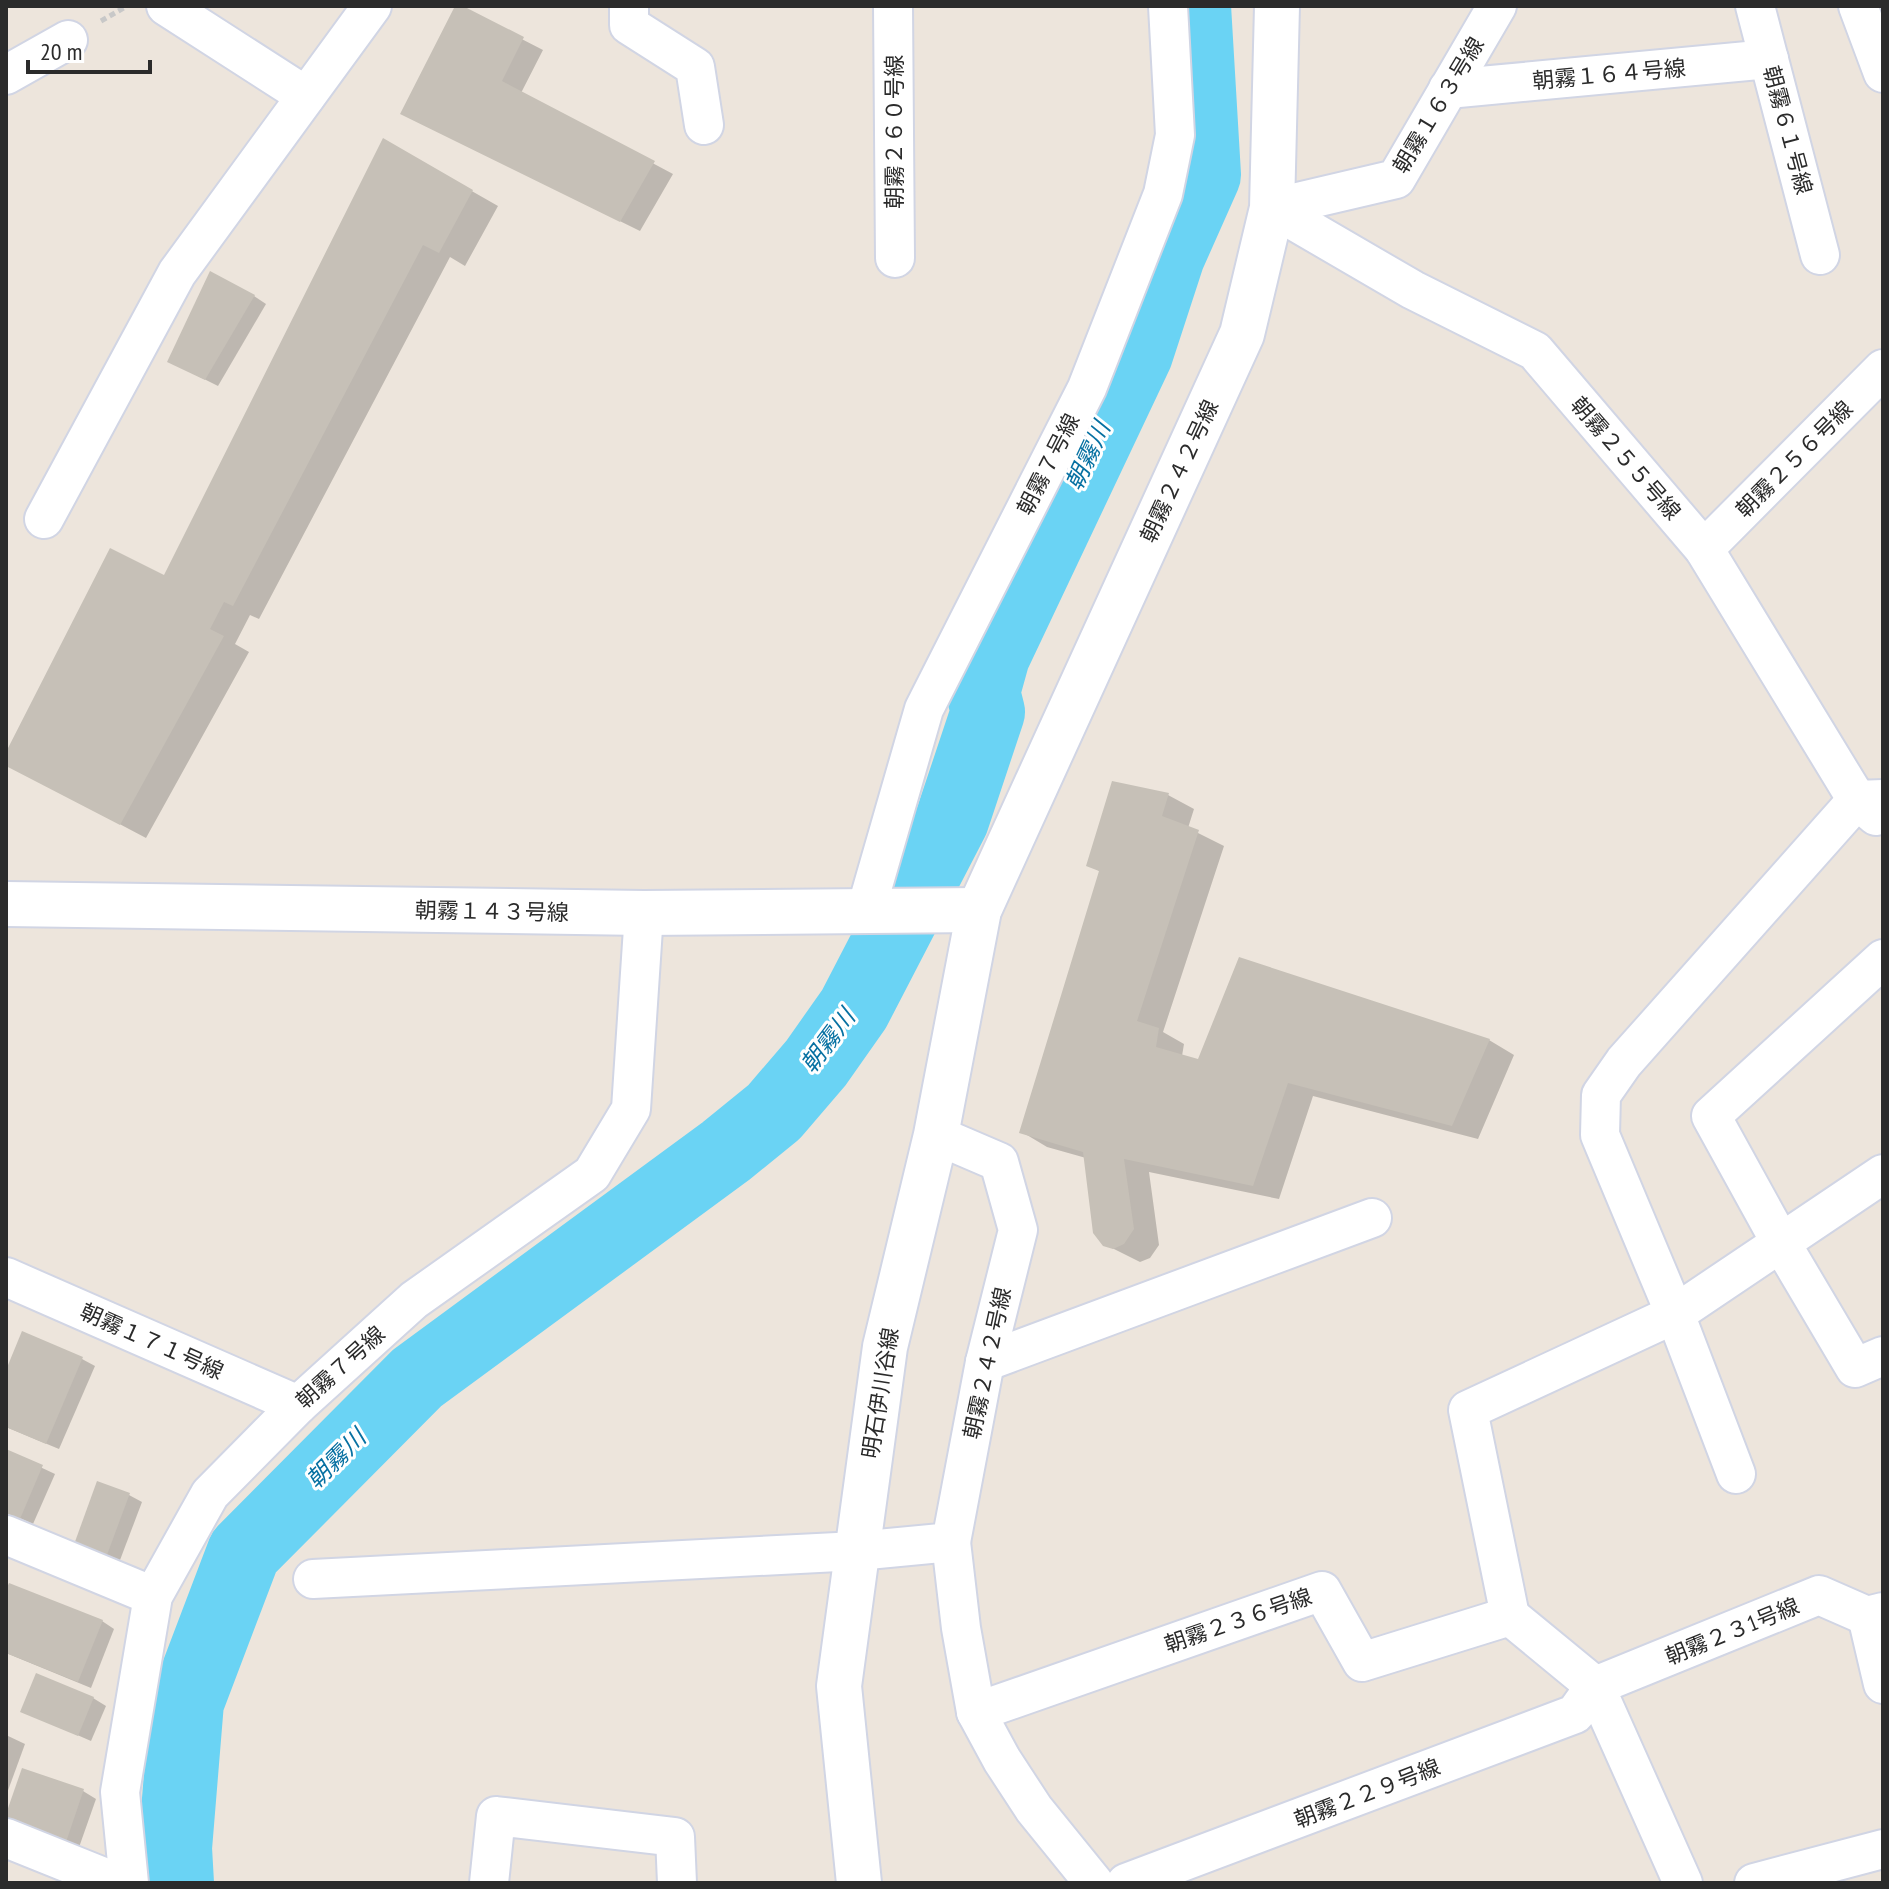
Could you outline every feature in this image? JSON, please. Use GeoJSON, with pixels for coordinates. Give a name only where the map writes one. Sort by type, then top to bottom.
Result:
{"type":"FeatureCollection","features":[{"type":"Feature","properties":{"kind":"street"},"geometry":{"type":"LineString","coordinates":[[166,6],[306,96]]}},
{"type":"Feature","properties":{"kind":"street"},"geometry":{"type":"LineString","coordinates":[[44,519],[177,273],[372,6]]}},
{"type":"Feature","properties":{"kind":"street"},"geometry":{"type":"LineString","coordinates":[[629,6],[629,25],[695,67],[704,125]]}},
{"type":"Feature","properties":{"kind":"street","name":"朝霧２６０号線"},"geometry":{"type":"LineString","coordinates":[[893,6],[895,258]]}},
{"type":"Feature","properties":{"kind":"street","name":"朝霧７号線"},"geometry":{"type":"LineString","coordinates":[[874,910],[924,709],[1087,388],[1163,194],[1175,135],[1168,6]]}},
{"type":"Feature","properties":{"kind":"street","name":"朝霧２４２号線"},"geometry":{"type":"LineString","coordinates":[[979,910],[1242,334],[1272,208],[1277,6]]}},
{"type":"Feature","properties":{"kind":"street","name":"朝霧１６３号線"},"geometry":{"type":"LineString","coordinates":[[1272,208],[1396,179],[1497,6]]}},
{"type":"Feature","properties":{"kind":"street","name":"朝霧６１号線"},"geometry":{"type":"LineString","coordinates":[[1755,6],[1820,255]]}},
{"type":"Feature","properties":{"kind":"street"},"geometry":{"type":"LineString","coordinates":[[1858,6],[1883,73]]}},
{"type":"Feature","properties":{"kind":"street"},"geometry":{"type":"LineString","coordinates":[[6,75],[68,40]]}},
{"type":"Feature","properties":{"kind":"street","name":"朝霧１６４号線"},"geometry":{"type":"LineString","coordinates":[[1448,89],[1769,59]]}},
{"type":"Feature","properties":{"kind":"street","name":"朝霧２５５号線"},"geometry":{"type":"LineString","coordinates":[[1272,208],[1413,290],[1535,351],[1704,549],[1874,807]]}},
{"type":"Feature","properties":{"kind":"street","name":"朝霧２５６号線"},"geometry":{"type":"LineString","coordinates":[[1704,549],[1883,369]]}},
{"type":"Feature","properties":{"kind":"street"},"geometry":{"type":"LineString","coordinates":[[1736,1474],[1675,1314],[1600,1135],[1601,1095],[1624,1062],[1874,807]]}},
{"type":"Feature","properties":{"kind":"street","name":"朝霧１４３号線"},"geometry":{"type":"LineString","coordinates":[[6,904],[644,913],[979,910]]}},
{"type":"Feature","properties":{"kind":"street","name":"明石伊川谷線"},"geometry":{"type":"LineString","coordinates":[[859,1883],[839,1686],[885,1347],[936,1135],[979,910]]}},
{"type":"Feature","properties":{"kind":"street","name":"朝霧７号線"},"geometry":{"type":"LineString","coordinates":[[129,1883],[120,1792],[153,1596],[210,1494],[298,1405],[414,1300],[592,1174],[631,1109],[644,913]]}},
{"type":"Feature","properties":{"kind":"street"},"geometry":{"type":"LineString","coordinates":[[1883,959],[1711,1116],[1855,1368],[1883,1356]]}},
{"type":"Feature","properties":{"kind":"street","name":"朝霧２４２号線"},"geometry":{"type":"LineString","coordinates":[[936,1135],[999,1162],[1018,1230],[985,1362],[951,1542]]}},
{"type":"Feature","properties":{"kind":"street"},"geometry":{"type":"LineString","coordinates":[[1683,1883],[1595,1686],[1510,1616],[1468,1410],[1675,1314],[1883,1174]]}},
{"type":"Feature","properties":{"kind":"street"},"geometry":{"type":"LineString","coordinates":[[985,1362],[1372,1218]]}},
{"type":"Feature","properties":{"kind":"street","name":"朝霧１７１号線"},"geometry":{"type":"LineString","coordinates":[[6,1277],[298,1405]]}},
{"type":"Feature","properties":{"kind":"street"},"geometry":{"type":"LineString","coordinates":[[6,1535],[153,1596]]}},
{"type":"Feature","properties":{"kind":"street"},"geometry":{"type":"LineString","coordinates":[[313,1579],[857,1551],[951,1542],[961,1628],[976,1712],[1034,1809],[1094,1883]]}},
{"type":"Feature","properties":{"kind":"street","name":"朝霧２３６号線"},"geometry":{"type":"LineString","coordinates":[[976,1712],[1322,1591],[1362,1662],[1510,1616]]}},
{"type":"Feature","properties":{"kind":"street","name":"朝霧２３1号線"},"geometry":{"type":"LineString","coordinates":[[1595,1686],[1819,1595],[1875,1614]]}},
{"type":"Feature","properties":{"kind":"street"},"geometry":{"type":"LineString","coordinates":[[1875,1614],[1883,1684]]}},
{"type":"Feature","properties":{"kind":"street","name":"朝霧２２９号線"},"geometry":{"type":"LineString","coordinates":[[1126,1883],[1575,1714],[1595,1686]]}},
{"type":"Feature","properties":{"kind":"street"},"geometry":{"type":"LineString","coordinates":[[489,1883],[496,1816],[675,1837],[677,1883]]}},
{"type":"Feature","properties":{"kind":"street"},"geometry":{"type":"LineString","coordinates":[[6,1838],[118,1883]]}},
{"type":"Feature","properties":{"kind":"street"},"geometry":{"type":"LineString","coordinates":[[1754,1883],[1883,1849]]}},
{"type":"Feature","properties":{"kind":"building"},"geometry":{"type":"Polygon","coordinates":[[[455,6],[463,6],[524,37],[502,81],[655,161],[620,222],[400,114],[455,6]]]}},
{"type":"Feature","properties":{"kind":"building"},"geometry":{"type":"Polygon","coordinates":[[[383,138],[473,190],[439,253],[423,245],[233,606],[224,602],[210,629],[224,636],[120,825],[6,766],[6,752],[110,548],[164,575],[383,138]]]}},
{"type":"Feature","properties":{"kind":"building"},"geometry":{"type":"Polygon","coordinates":[[[210,271],[255,295],[205,380],[167,362],[210,271]]]}},
{"type":"Feature","properties":{"kind":"building"},"geometry":{"type":"Polygon","coordinates":[[[1112,781],[1169,793],[1162,816],[1199,830],[1137,1021],[1159,1028],[1156,1047],[1198,1059],[1239,957],[1490,1039],[1452,1126],[1288,1083],[1253,1186],[1124,1159],[1134,1229],[1124,1244],[1113,1249],[1103,1246],[1093,1233],[1083,1152],[1019,1133],[1099,871],[1086,866],[1112,781]]]}},
{"type":"Feature","properties":{"kind":"building"},"geometry":{"type":"Polygon","coordinates":[[[22,1331],[83,1357],[46,1444],[6,1427],[6,1370],[22,1331]]]}},
{"type":"Feature","properties":{"kind":"building"},"geometry":{"type":"Polygon","coordinates":[[[6,1449],[43,1465],[20,1519],[6,1513],[6,1449]]]}},
{"type":"Feature","properties":{"kind":"building"},"geometry":{"type":"Polygon","coordinates":[[[97,1481],[130,1493],[104,1563],[72,1550],[97,1481]]]}},
{"type":"Feature","properties":{"kind":"building"},"geometry":{"type":"Polygon","coordinates":[[[9,1583],[103,1620],[78,1682],[6,1653],[6,1590],[9,1583]]]}},
{"type":"Feature","properties":{"kind":"building"},"geometry":{"type":"Polygon","coordinates":[[[36,1673],[94,1697],[78,1736],[20,1712],[36,1673]]]}},
{"type":"Feature","properties":{"kind":"building"},"geometry":{"type":"Polygon","coordinates":[[[22,1768],[84,1789],[64,1848],[6,1828],[6,1814],[22,1768]]]}},
{"type":"Feature","properties":{"kind":"waterway","name":"朝霧川"},"geometry":{"type":"LineString","coordinates":[[177,1883],[175,1848],[187,1702],[244,1552],[417,1378],[726,1151],[774,1112],[816,1063],[854,1009],[952,820],[988,712],[983,692],[993,656],[1136,354],[1168,256],[1204,175],[1194,6]]}}]}
